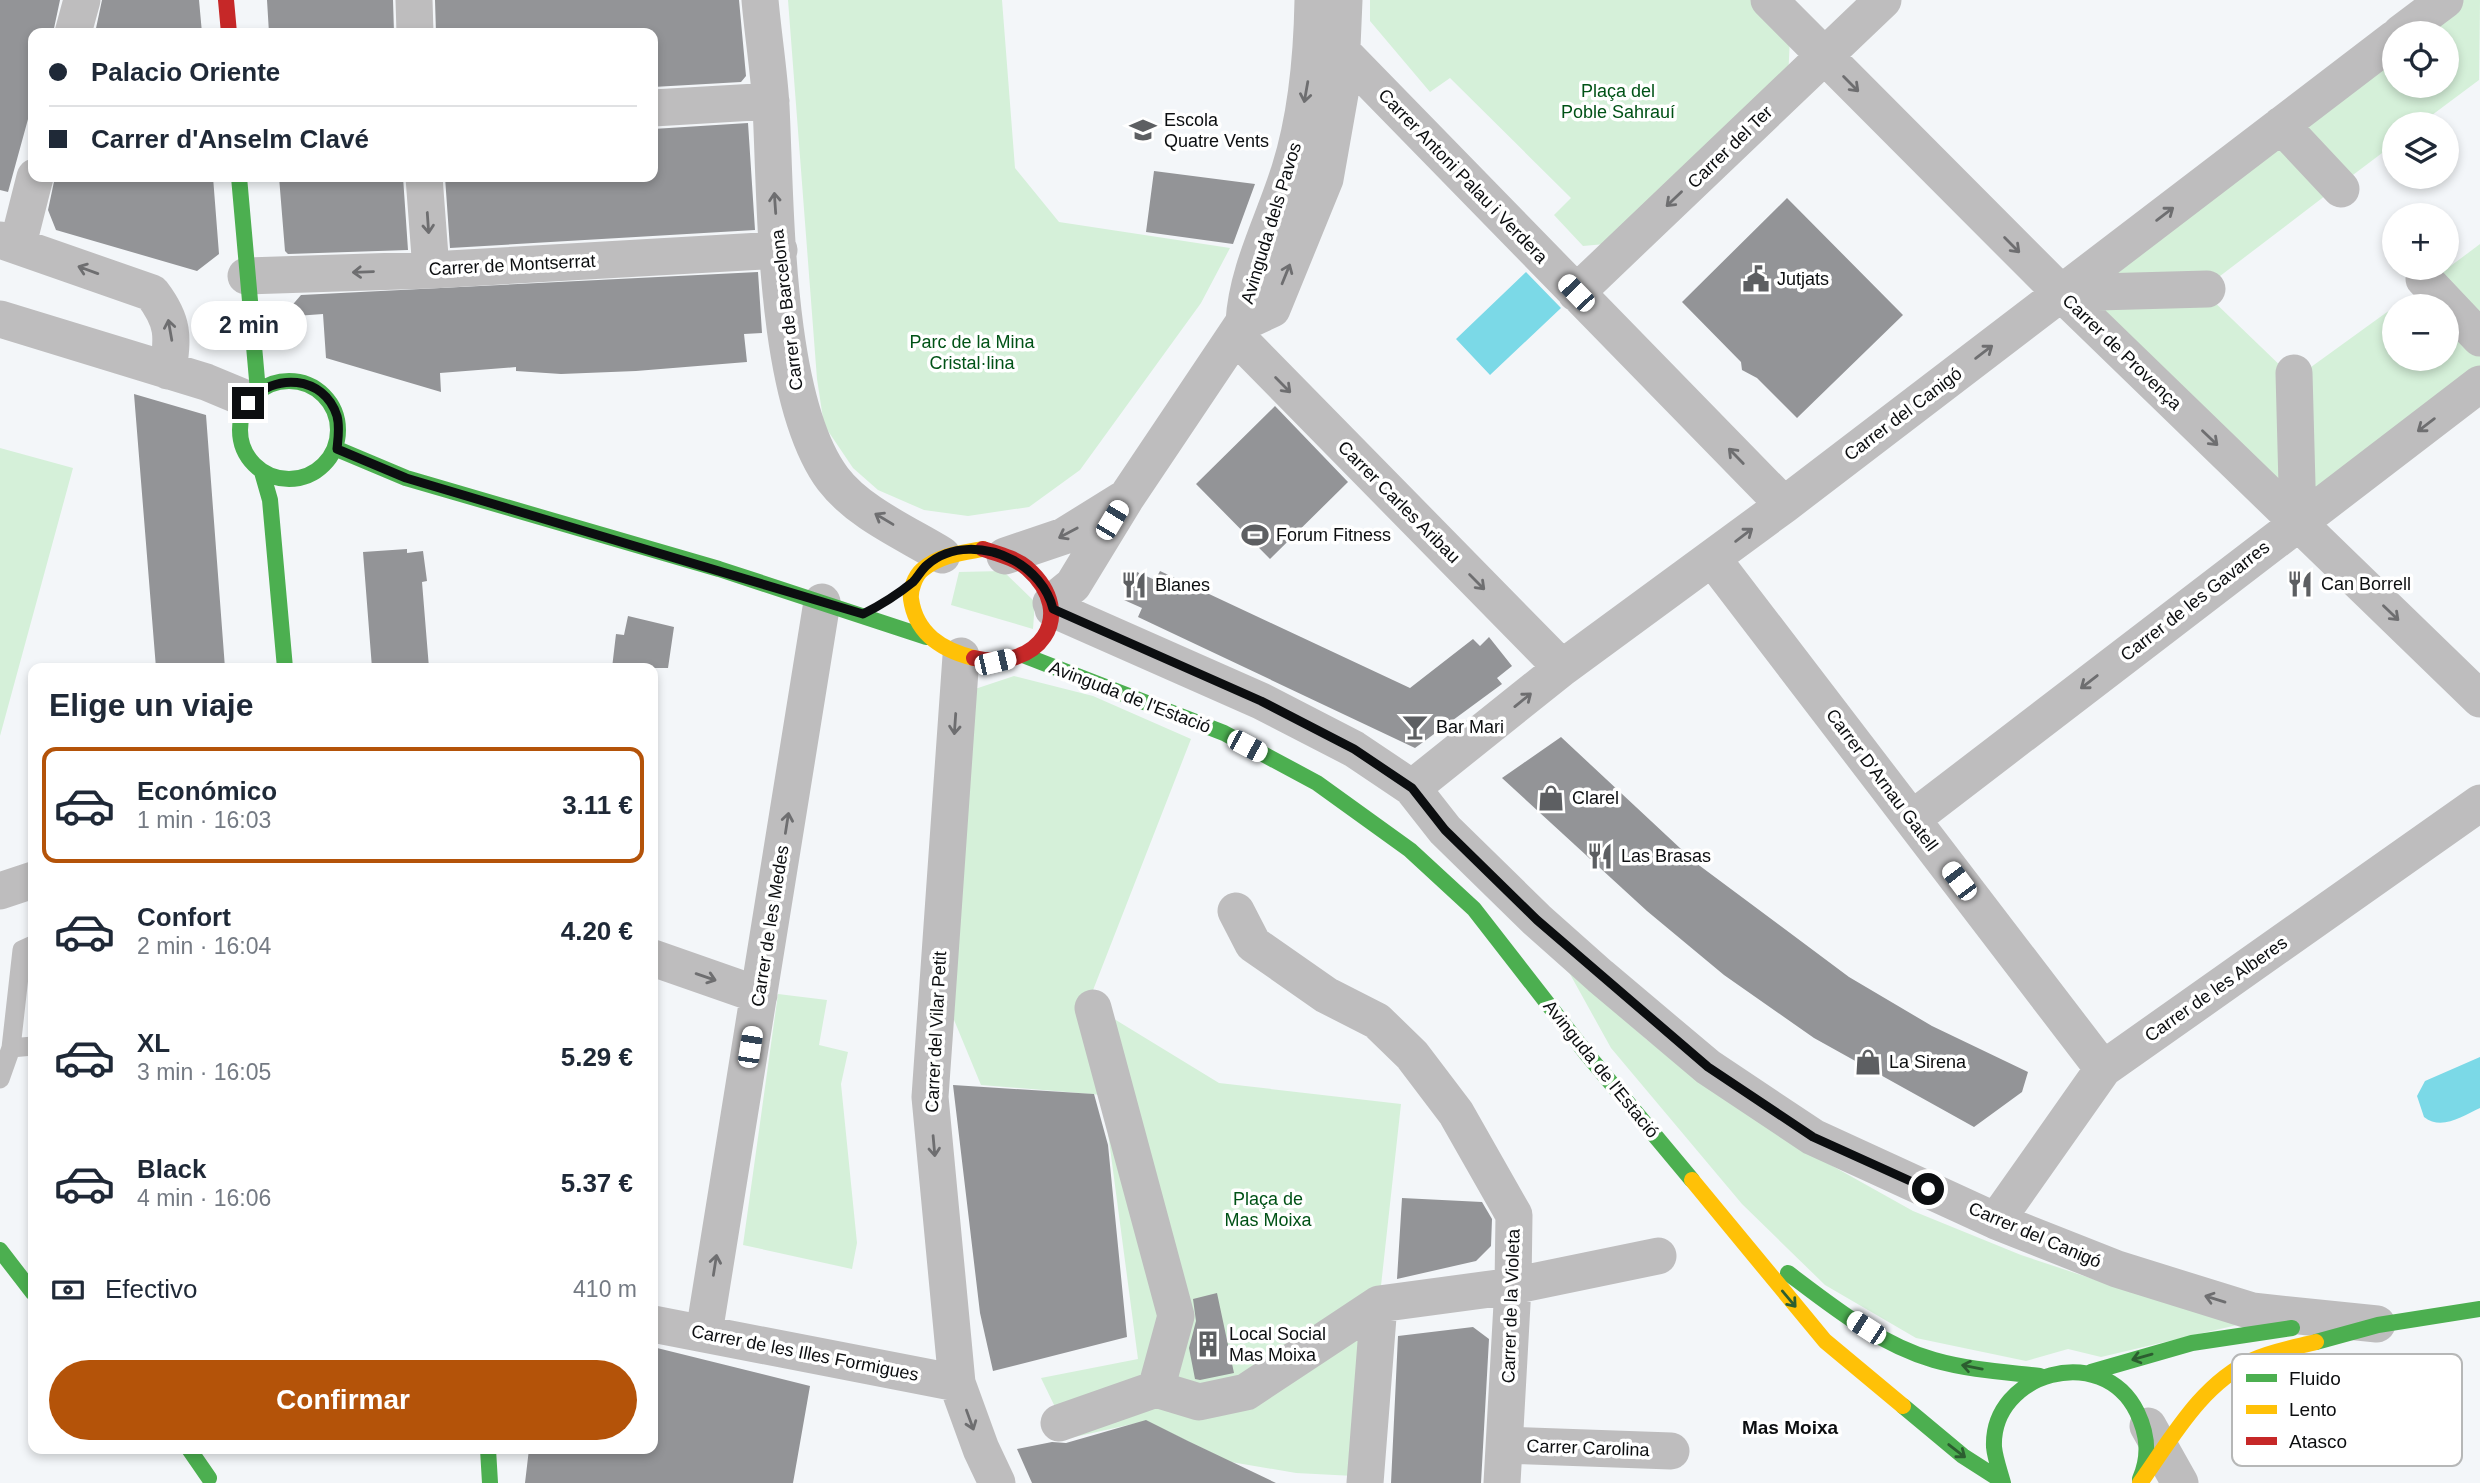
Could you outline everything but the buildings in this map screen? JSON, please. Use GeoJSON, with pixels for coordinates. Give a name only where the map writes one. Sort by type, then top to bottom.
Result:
{"type":"FeatureCollection","features":[{"type":"Feature","properties":{"kind":"street"},"geometry":{"type":"LineString","coordinates":[[74,28],[82,0]]}},
{"type":"Feature","properties":{"kind":"street"},"geometry":{"type":"LineString","coordinates":[[226,0],[229,28]]}},
{"type":"Feature","properties":{"kind":"street"},"geometry":{"type":"LineString","coordinates":[[414,0],[415,28]]}},
{"type":"Feature","properties":{"kind":"street","name":"Carrer de Barcelona"},"geometry":{"type":"LineString","coordinates":[[760,0],[771,101],[779,250],[797,399],[813,443],[834,480],[863,507],[942,555]]}},
{"type":"Feature","properties":{"kind":"street","name":"Avinguda dels Pavos"},"geometry":{"type":"LineString","coordinates":[[1052,606],[1073,585],[1126,498],[1240,329],[1272,309],[1325,179],[1340,94],[1313,0]]}},
{"type":"Feature","properties":{"kind":"street","name":"Avinguda dels Pavos"},"geometry":{"type":"LineString","coordinates":[[1327,44],[1344,0]]}},
{"type":"Feature","properties":{"kind":"street","name":"Carrer de Provença"},"geometry":{"type":"LineString","coordinates":[[1769,0],[2061,293],[2480,699]]}},
{"type":"Feature","properties":{"kind":"street","name":"Carrer del Ter"},"geometry":{"type":"LineString","coordinates":[[1576,293],[1883,0]]}},
{"type":"Feature","properties":{"kind":"street"},"geometry":{"type":"LineString","coordinates":[[2417,21],[2445,0]]}},
{"type":"Feature","properties":{"kind":"street","name":"Carrer Antoni Palau i Verdera"},"geometry":{"type":"LineString","coordinates":[[1327,44],[1784,505]]}},
{"type":"Feature","properties":{"kind":"street","name":"Carrer del Canigó"},"geometry":{"type":"LineString","coordinates":[[1412,788],[1562,668],[1784,505],[2382,48]]}},
{"type":"Feature","properties":{"kind":"street"},"geometry":{"type":"LineString","coordinates":[[658,108],[771,101]]}},
{"type":"Feature","properties":{"kind":"street"},"geometry":{"type":"LineString","coordinates":[[2281,125],[2341,189]]}},
{"type":"Feature","properties":{"kind":"street"},"geometry":{"type":"LineString","coordinates":[[33,182],[9,242],[152,293],[167,312],[173,337],[168,371]]}},
{"type":"Feature","properties":{"kind":"street"},"geometry":{"type":"LineString","coordinates":[[240,182],[254,396]]}},
{"type":"Feature","properties":{"kind":"street"},"geometry":{"type":"LineString","coordinates":[[424,182],[431,270]]}},
{"type":"Feature","properties":{"kind":"street","name":"Carrer de Montserrat"},"geometry":{"type":"LineString","coordinates":[[246,276],[431,270],[779,250]]}},
{"type":"Feature","properties":{"kind":"street"},"geometry":{"type":"LineString","coordinates":[[2425,280],[2480,338]]}},
{"type":"Feature","properties":{"kind":"street"},"geometry":{"type":"LineString","coordinates":[[2061,293],[2207,289]]}},
{"type":"Feature","properties":{"kind":"street"},"geometry":{"type":"LineString","coordinates":[[0,319],[254,396]]}},
{"type":"Feature","properties":{"kind":"street","name":"Carrer Carles Aribau"},"geometry":{"type":"LineString","coordinates":[[1240,329],[1562,668]]}},
{"type":"Feature","properties":{"kind":"street"},"geometry":{"type":"LineString","coordinates":[[2294,373],[2298,522]]}},
{"type":"Feature","properties":{"kind":"street"},"geometry":{"type":"LineString","coordinates":[[279,381],[303,382],[323,393],[336,413],[339,428],[337,449],[323,467],[309,476],[291,480],[262,472],[250,461],[239,432],[241,417],[254,396],[279,381]]}},
{"type":"Feature","properties":{"kind":"street","name":"Carrer de les Gavarres"},"geometry":{"type":"LineString","coordinates":[[1912,819],[2480,384]]}},
{"type":"Feature","properties":{"kind":"street"},"geometry":{"type":"LineString","coordinates":[[337,449],[406,478],[863,614],[926,637],[961,656],[995,662],[1023,655],[1049,632],[1052,606],[1043,586],[1026,567],[1005,556],[982,549],[956,550],[942,555],[926,566],[891,599],[863,614]]}},
{"type":"Feature","properties":{"kind":"street"},"geometry":{"type":"LineString","coordinates":[[262,472],[270,499],[285,663]]}},
{"type":"Feature","properties":{"kind":"street"},"geometry":{"type":"LineString","coordinates":[[270,499],[291,480]]}},
{"type":"Feature","properties":{"kind":"street","name":"Avinguda dels Pavos"},"geometry":{"type":"LineString","coordinates":[[1005,556],[1064,536],[1126,498]]}},
{"type":"Feature","properties":{"kind":"street","name":"Carrer D'Arnau Gatell"},"geometry":{"type":"LineString","coordinates":[[1712,558],[2103,1069]]}},
{"type":"Feature","properties":{"kind":"street"},"geometry":{"type":"LineString","coordinates":[[914,580],[909,596],[911,611],[926,637]]}},
{"type":"Feature","properties":{"kind":"street","name":"Carrer de les Medes"},"geometry":{"type":"LineString","coordinates":[[704,1333],[822,602]]}},
{"type":"Feature","properties":{"kind":"street","name":"Carrer del Canigó"},"geometry":{"type":"LineString","coordinates":[[1052,606],[1261,701],[1354,749],[1412,788],[1445,830],[1537,920],[1708,1067],[1813,1137],[1996,1220],[2117,1269],[2252,1311],[2378,1325]]}},
{"type":"Feature","properties":{"kind":"street","name":"Avinguda de l'Estació"},"geometry":{"type":"LineString","coordinates":[[1023,655],[1224,733],[1317,783],[1410,850],[1474,909],[1729,1228],[1825,1341],[1963,1456],[2003,1482]]}},
{"type":"Feature","properties":{"kind":"street","name":"Carrer del Vilar Petit"},"geometry":{"type":"LineString","coordinates":[[961,656],[930,1097],[957,1383],[981,1450],[998,1483]]}},
{"type":"Feature","properties":{"kind":"street","name":"Carrer de les Alberes"},"geometry":{"type":"LineString","coordinates":[[1996,1220],[2103,1069],[2480,803]]}},
{"type":"Feature","properties":{"kind":"street","name":"Avinguda de l'Estació"},"geometry":{"type":"LineString","coordinates":[[1445,830],[1474,909]]}},
{"type":"Feature","properties":{"kind":"street"},"geometry":{"type":"LineString","coordinates":[[0,891],[28,882]]}},
{"type":"Feature","properties":{"kind":"street","name":"Carrer de la Violeta"},"geometry":{"type":"LineString","coordinates":[[1236,911],[1252,944],[1326,995],[1377,1021],[1412,1055],[1455,1113],[1514,1215],[1513,1286],[1502,1483]]}},
{"type":"Feature","properties":{"kind":"street"},"geometry":{"type":"LineString","coordinates":[[658,960],[759,995]]}},
{"type":"Feature","properties":{"kind":"street"},"geometry":{"type":"LineString","coordinates":[[1093,1008],[1176,1316],[1156,1389]]}},
{"type":"Feature","properties":{"kind":"street","name":"Avinguda de l'Estació"},"geometry":{"type":"LineString","coordinates":[[1729,1228],[1830,1305],[1902,1349],[1978,1369],[2040,1376]]}},
{"type":"Feature","properties":{"kind":"street"},"geometry":{"type":"LineString","coordinates":[[0,1250],[28,1286]]}},
{"type":"Feature","properties":{"kind":"street"},"geometry":{"type":"LineString","coordinates":[[1059,1423],[1156,1389],[1199,1402],[1246,1392],[1379,1304],[1513,1286],[1658,1256]]}},
{"type":"Feature","properties":{"kind":"street"},"geometry":{"type":"LineString","coordinates":[[1365,1483],[1379,1304]]}},
{"type":"Feature","properties":{"kind":"street"},"geometry":{"type":"LineString","coordinates":[[2271,1354],[2378,1325],[2480,1309]]}},
{"type":"Feature","properties":{"kind":"street","name":"Carrer de les Illes Formigues"},"geometry":{"type":"LineString","coordinates":[[658,1325],[957,1383]]}},
{"type":"Feature","properties":{"kind":"street"},"geometry":{"type":"LineString","coordinates":[[2091,1372],[2192,1343],[2283,1328],[2378,1325]]}},
{"type":"Feature","properties":{"kind":"street"},"geometry":{"type":"LineString","coordinates":[[2003,1482],[1995,1457],[1995,1432],[2004,1409],[2019,1389],[2040,1376],[2065,1369],[2091,1372],[2121,1388],[2142,1415],[2162,1467],[2180,1483]]}},
{"type":"Feature","properties":{"kind":"street"},"geometry":{"type":"LineString","coordinates":[[2139,1483],[2162,1467],[2199,1400],[2232,1371]]}},
{"type":"Feature","properties":{"kind":"street"},"geometry":{"type":"LineString","coordinates":[[2139,1483],[2146,1468],[2148,1441],[2142,1415]]}},
{"type":"Feature","properties":{"kind":"street","name":"Carrer Carolina"},"geometry":{"type":"LineString","coordinates":[[1505,1445],[1671,1451]]}},
{"type":"Feature","properties":{"kind":"street"},"geometry":{"type":"LineString","coordinates":[[192,1454],[209,1480]]}},
{"type":"Feature","properties":{"kind":"street"},"geometry":{"type":"LineString","coordinates":[[209,1480],[210,1454]]}},
{"type":"Feature","properties":{"kind":"street"},"geometry":{"type":"LineString","coordinates":[[488,1454],[490,1483]]}},
{"type":"Feature","properties":{"kind":"lane"},"geometry":{"type":"LineString","coordinates":[[0,1079],[11,1048],[22,950],[28,947]]}},
{"type":"Feature","properties":{"kind":"lane"},"geometry":{"type":"LineString","coordinates":[[11,1048],[28,1046]]}},
{"type":"Feature","properties":{"kind":"green space","name":"Parc de la Mina Cristal·lina"},"geometry":{"type":"Polygon","coordinates":[[[788,0],[1002,0],[1015,168],[1059,222],[1230,248],[1201,303],[1080,470],[1029,507],[968,516],[924,510],[878,490],[853,468],[824,425],[817,379],[788,0]]]}},
{"type":"Feature","properties":{"kind":"green space","name":"Plaça del Poble Sahrauí"},"geometry":{"type":"Polygon","coordinates":[[[1370,0],[1755,0],[1790,36],[1788,81],[1616,243],[1583,246],[1554,215],[1571,198],[1450,78],[1430,92],[1370,21],[1370,0]]]}},
{"type":"Feature","properties":{"kind":"green space"},"geometry":{"type":"Polygon","coordinates":[[[2457,0],[2480,0],[2479,80],[2459,95],[2459,21],[2428,21],[2457,0]]]}},
{"type":"Feature","properties":{"kind":"green space"},"geometry":{"type":"Polygon","coordinates":[[[2382,55],[2382,98],[2455,98],[2436,112],[2382,112],[2382,153],[2341,184],[2287,124],[2382,55]]]}},
{"type":"Feature","properties":{"kind":"green space"},"geometry":{"type":"Polygon","coordinates":[[[2280,130],[2334,189],[2207,286],[2072,288],[2280,130]]]}},
{"type":"Feature","properties":{"kind":"green space"},"geometry":{"type":"Polygon","coordinates":[[[2480,244],[2480,330],[2459,308],[2459,294],[2445,294],[2432,280],[2459,280],[2459,260],[2480,244]]]}},
{"type":"Feature","properties":{"kind":"green space"},"geometry":{"type":"Polygon","coordinates":[[[2205,293],[2289,374],[2294,515],[2071,297],[2205,293]]]}},
{"type":"Feature","properties":{"kind":"green space"},"geometry":{"type":"Polygon","coordinates":[[[2382,316],[2382,371],[2459,371],[2459,322],[2480,344],[2480,380],[2304,509],[2300,375],[2382,316]]]}},
{"type":"Feature","properties":{"kind":"green space"},"geometry":{"type":"Polygon","coordinates":[[[0,448],[73,468],[0,736],[0,448]]]}},
{"type":"Feature","properties":{"kind":"green space"},"geometry":{"type":"Polygon","coordinates":[[[1003,571],[1035,602],[1033,629],[951,605],[959,572],[1003,571]]]}},
{"type":"Feature","properties":{"kind":"green space","name":"Plaça de Mas Moixa"},"geometry":{"type":"Polygon","coordinates":[[[1014,676],[1093,696],[1191,739],[1088,1003],[1219,1083],[1401,1104],[1379,1304],[1354,1476],[1296,1473],[1231,1462],[1146,1421],[1070,1438],[1041,1378],[1138,1359],[1103,1095],[981,1085],[947,1003],[975,689],[1014,676]]]}},
{"type":"Feature","properties":{"kind":"green space"},"geometry":{"type":"Polygon","coordinates":[[[1565,965],[1646,1039],[1734,1106],[1802,1149],[1913,1211],[2021,1255],[2138,1294],[2254,1321],[2101,1357],[2068,1349],[2026,1361],[1916,1338],[1825,1285],[1742,1204],[1611,1048],[1565,965]]]}},
{"type":"Feature","properties":{"kind":"green space"},"geometry":{"type":"Polygon","coordinates":[[[778,994],[827,1000],[819,1045],[848,1052],[841,1084],[857,1243],[852,1269],[743,1245],[778,994]]]}},
{"type":"Feature","properties":{"kind":"water"},"geometry":{"type":"Polygon","coordinates":[[[1526,272],[1561,308],[1490,375],[1456,339],[1526,272]]]}},
{"type":"Feature","properties":{"kind":"water"},"geometry":{"type":"Polygon","coordinates":[[[2480,1057],[2480,1108],[2445,1122],[2438,1123],[2424,1117],[2417,1096],[2425,1081],[2480,1057]]]}},
{"type":"Feature","properties":{"kind":"traffic: fast"},"geometry":{"type":"LineString","coordinates":[[239,182],[258,391]]}},
{"type":"Feature","properties":{"kind":"traffic: fast"},"geometry":{"type":"LineString","coordinates":[[279,381],[299,381],[324,395],[335,411],[338,430],[335,449],[324,465],[299,479],[279,479],[262,471],[248,457],[240,440],[240,420],[248,403],[262,389],[279,381]]}},
{"type":"Feature","properties":{"kind":"traffic: fast"},"geometry":{"type":"LineString","coordinates":[[337,449],[406,478],[719,569],[926,637]]}},
{"type":"Feature","properties":{"kind":"traffic: fast"},"geometry":{"type":"LineString","coordinates":[[262,472],[270,500],[285,663]]}},
{"type":"Feature","properties":{"kind":"traffic: fast"},"geometry":{"type":"LineString","coordinates":[[1023,655],[1224,733],[1317,783],[1410,850],[1474,909],[1586,1053],[1692,1180]]}},
{"type":"Feature","properties":{"kind":"traffic: fast"},"geometry":{"type":"LineString","coordinates":[[0,1250],[28,1286]]}},
{"type":"Feature","properties":{"kind":"traffic: fast"},"geometry":{"type":"LineString","coordinates":[[1788,1273],[1857,1323],[1914,1353],[1960,1366],[2040,1376]]}},
{"type":"Feature","properties":{"kind":"traffic: fast"},"geometry":{"type":"LineString","coordinates":[[2316,1342],[2378,1325],[2480,1309]]}},
{"type":"Feature","properties":{"kind":"traffic: fast"},"geometry":{"type":"LineString","coordinates":[[2091,1372],[2192,1343],[2292,1328]]}},
{"type":"Feature","properties":{"kind":"traffic: fast"},"geometry":{"type":"LineString","coordinates":[[2003,1483],[1994,1447],[1998,1421],[2010,1400],[2029,1385],[2051,1375],[2076,1372],[2099,1377],[2121,1390],[2137,1412],[2144,1429],[2146,1446],[2140,1479]]}},
{"type":"Feature","properties":{"kind":"traffic: fast"},"geometry":{"type":"LineString","coordinates":[[1903,1406],[1963,1456],[2002,1481]]}},
{"type":"Feature","properties":{"kind":"traffic: fast"},"geometry":{"type":"LineString","coordinates":[[192,1454],[209,1478]]}},
{"type":"Feature","properties":{"kind":"traffic: fast"},"geometry":{"type":"LineString","coordinates":[[488,1454],[490,1483]]}},
{"type":"Feature","properties":{"kind":"traffic: slow"},"geometry":{"type":"LineString","coordinates":[[974,658],[962,655],[932,639],[918,622],[911,595],[917,576],[929,565],[951,555],[983,549]]}},
{"type":"Feature","properties":{"kind":"traffic: slow"},"geometry":{"type":"LineString","coordinates":[[1692,1180],[1825,1341],[1903,1406]]}},
{"type":"Feature","properties":{"kind":"traffic: slow"},"geometry":{"type":"LineString","coordinates":[[2270,1354],[2316,1342]]}},
{"type":"Feature","properties":{"kind":"traffic: slow"},"geometry":{"type":"LineString","coordinates":[[2140,1483],[2189,1414],[2232,1372]]}},
{"type":"Feature","properties":{"kind":"traffic: jam"},"geometry":{"type":"LineString","coordinates":[[226,0],[229,28]]}},
{"type":"Feature","properties":{"kind":"traffic: jam"},"geometry":{"type":"LineString","coordinates":[[974,658],[996,660],[1016,657],[1032,649],[1044,637],[1050,622],[1050,604],[1043,586],[1027,568],[1012,559],[983,549]]}},
{"type":"Feature","properties":{"kind":"place","name":"Escola Quatre Vents"},"geometry":{"type":"Point","coordinates":[1143,130]}},
{"type":"Feature","properties":{"kind":"place","name":"Jutjats"},"geometry":{"type":"Point","coordinates":[1756,279]}},
{"type":"Feature","properties":{"kind":"place","name":"Forum Fitness"},"geometry":{"type":"Point","coordinates":[1255,535]}},
{"type":"Feature","properties":{"kind":"place","name":"Can Borrell"},"geometry":{"type":"Point","coordinates":[2300,584]}},
{"type":"Feature","properties":{"kind":"place","name":"Blanes"},"geometry":{"type":"Point","coordinates":[1134,585]}},
{"type":"Feature","properties":{"kind":"place","name":"Bar Mari"},"geometry":{"type":"Point","coordinates":[1415,727]}},
{"type":"Feature","properties":{"kind":"place","name":"Clarel"},"geometry":{"type":"Point","coordinates":[1551,798]}},
{"type":"Feature","properties":{"kind":"place","name":"Las Brasas"},"geometry":{"type":"Point","coordinates":[1600,856]}},
{"type":"Feature","properties":{"kind":"place","name":"La Sirena"},"geometry":{"type":"Point","coordinates":[1868,1062]}},
{"type":"Feature","properties":{"kind":"place","name":"Local Social Mas Moixa"},"geometry":{"type":"Point","coordinates":[1208,1344]}},
{"type":"Feature","properties":{"kind":"district","name":"Mas Moixa"},"geometry":{"type":"Point","coordinates":[1790,1427]}},
{"type":"Feature","properties":{"kind":"route"},"geometry":{"type":"LineString","coordinates":[[248,403],[258,391],[279,381],[303,382],[323,393],[336,413],[339,428],[337,449],[353,458],[406,478],[863,614],[886,603],[942,555],[956,550],[982,549],[1005,556],[1026,567],[1043,586],[1053,609],[1199,676],[1261,701],[1354,749],[1412,788],[1445,830],[1537,920],[1708,1067],[1813,1137],[1928,1189]]}}]}
